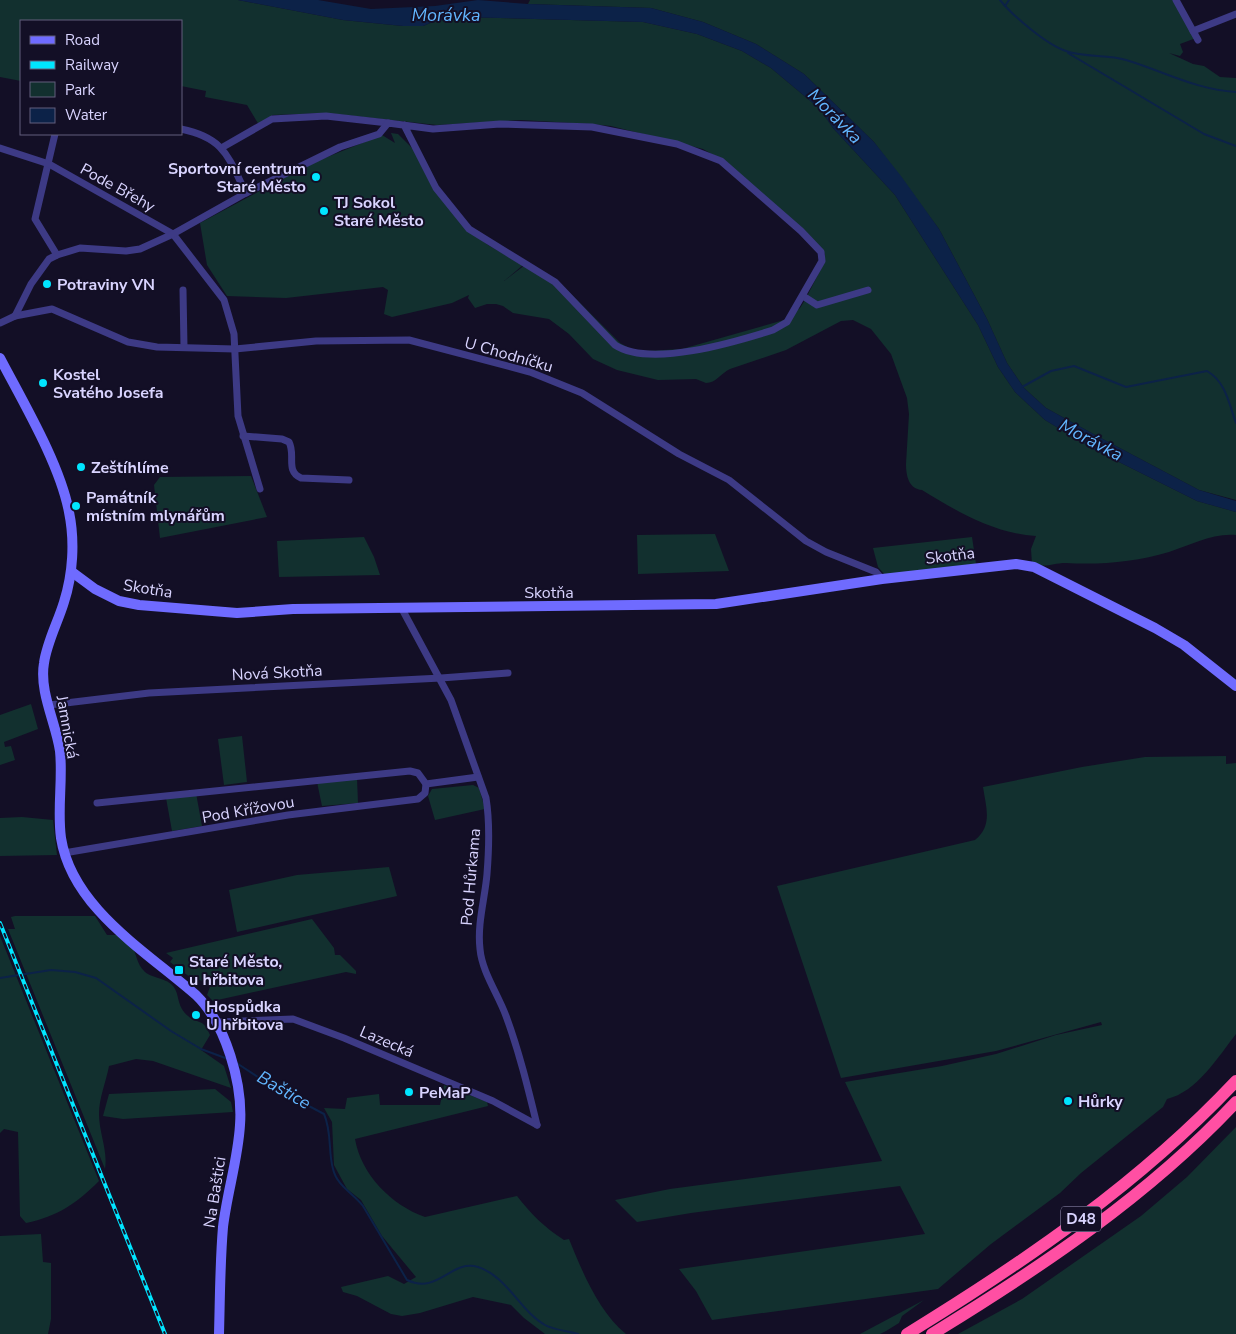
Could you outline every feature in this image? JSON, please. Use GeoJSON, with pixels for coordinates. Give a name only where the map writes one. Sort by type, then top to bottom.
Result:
{"type":"FeatureCollection","features":[{"type":"Feature","properties":{"kind":"highway","name":"D48"},"geometry":{"type":"LineString","coordinates":[[907,1334],[971,1294],[1085,1216],[1167,1150],[1236,1081]]}},
{"type":"Feature","properties":{"kind":"highway","name":"D48"},"geometry":{"type":"LineString","coordinates":[[932,1334],[1058,1252],[1148,1184],[1236,1102]]}},
{"type":"Feature","properties":{"kind":"street"},"geometry":{"type":"LineString","coordinates":[[1176,0],[1198,40]]}},
{"type":"Feature","properties":{"kind":"street"},"geometry":{"type":"LineString","coordinates":[[1193,31],[1236,14]]}},
{"type":"Feature","properties":{"kind":"street"},"geometry":{"type":"LineString","coordinates":[[222,147],[272,120],[326,116],[388,122],[433,129],[500,124],[592,128],[677,144],[716,158],[801,231],[821,252],[822,261],[787,322],[766,332],[672,354],[623,351],[555,282],[469,229],[436,188],[404,125]]}},
{"type":"Feature","properties":{"kind":"street"},"geometry":{"type":"LineString","coordinates":[[0,323],[15,316],[31,284],[49,259],[80,248],[126,251],[140,249],[173,234],[246,193],[340,147],[379,134],[388,122]]}},
{"type":"Feature","properties":{"kind":"street"},"geometry":{"type":"LineString","coordinates":[[182,129],[207,136],[222,147],[246,193]]}},
{"type":"Feature","properties":{"kind":"street"},"geometry":{"type":"LineString","coordinates":[[56,135],[35,220],[57,255]]}},
{"type":"Feature","properties":{"kind":"street","name":"Pode Břehy"},"geometry":{"type":"LineString","coordinates":[[0,148],[50,164],[173,234]]}},
{"type":"Feature","properties":{"kind":"street"},"geometry":{"type":"LineString","coordinates":[[173,234],[224,300],[234,334],[238,416],[260,489]]}},
{"type":"Feature","properties":{"kind":"street"},"geometry":{"type":"LineString","coordinates":[[184,290],[184,348]]}},
{"type":"Feature","properties":{"kind":"street"},"geometry":{"type":"LineString","coordinates":[[803,296],[817,305],[868,290]]}},
{"type":"Feature","properties":{"kind":"street","name":"U Chodníčku"},"geometry":{"type":"LineString","coordinates":[[15,316],[52,309],[128,342],[156,347],[235,349],[316,341],[409,340],[530,372],[582,393],[679,454],[729,480],[748,493],[806,541],[826,552],[876,572],[882,579]]}},
{"type":"Feature","properties":{"kind":"street","name":"Jamnická"},"geometry":{"type":"LineString","coordinates":[[0,358],[62,484],[70,513],[72,572],[44,664],[49,705],[60,752],[59,820],[64,853],[77,882],[96,907],[201,1000],[217,1022],[229,1056]]}},
{"type":"Feature","properties":{"kind":"street"},"geometry":{"type":"LineString","coordinates":[[243,436],[282,439],[289,442],[292,448],[291,470],[294,475],[301,478],[350,480]]}},
{"type":"Feature","properties":{"kind":"street","name":"Skotňa"},"geometry":{"type":"LineString","coordinates":[[72,572],[95,589],[119,601],[140,605],[237,613],[294,609],[716,604],[882,579],[1016,564],[1034,567],[1155,628],[1184,645],[1236,686]]}},
{"type":"Feature","properties":{"kind":"street","name":"Pod Hůrkama"},"geometry":{"type":"LineString","coordinates":[[402,608],[452,700],[486,798],[488,812],[487,874],[479,936],[482,963],[498,994],[516,1046],[537,1125]]}},
{"type":"Feature","properties":{"kind":"street","name":"Nová Skotňa"},"geometry":{"type":"LineString","coordinates":[[49,705],[149,693],[441,678],[508,672]]}},
{"type":"Feature","properties":{"kind":"street","name":"Pod Křížovou"},"geometry":{"type":"LineString","coordinates":[[64,853],[288,815],[418,799],[425,793],[426,784],[418,773],[410,771],[97,803]]}},
{"type":"Feature","properties":{"kind":"street"},"geometry":{"type":"LineString","coordinates":[[426,784],[478,777]]}},
{"type":"Feature","properties":{"kind":"street","name":"Lazecká"},"geometry":{"type":"LineString","coordinates":[[217,1022],[293,1019],[344,1038],[493,1100],[537,1125]]}},
{"type":"Feature","properties":{"kind":"street","name":"Na Baštici"},"geometry":{"type":"LineString","coordinates":[[219,1334],[223,1227],[240,1127],[240,1109],[229,1056]]}},
{"type":"Feature","properties":{"kind":"green space"},"geometry":{"type":"Polygon","coordinates":[[[0,0],[238,0],[343,20],[403,26],[423,26],[435,21],[460,17],[643,22],[697,34],[742,51],[771,68],[820,109],[833,128],[895,195],[978,325],[998,367],[1015,392],[1045,420],[1095,450],[1197,501],[1236,512],[1236,535],[1218,536],[1169,552],[1131,560],[1092,564],[1032,564],[1031,549],[1036,536],[1005,531],[976,520],[911,484],[906,469],[909,414],[907,398],[891,354],[871,329],[853,320],[841,321],[786,350],[730,369],[710,383],[696,379],[658,380],[617,370],[593,359],[569,334],[549,319],[513,313],[503,306],[496,304],[487,304],[475,308],[468,298],[469,295],[452,303],[392,317],[384,314],[388,290],[383,287],[286,298],[227,296],[207,265],[200,223],[310,164],[382,135],[395,143],[391,133],[398,134],[415,151],[465,227],[488,245],[523,265],[504,281],[525,265],[565,288],[620,343],[633,350],[682,349],[784,320],[800,308],[805,300],[824,263],[825,254],[715,156],[703,149],[611,126],[521,120],[437,125],[327,113],[272,115],[272,118],[259,125],[247,105],[205,97],[206,91],[182,86],[182,20],[20,20],[20,81],[0,77],[0,0]]]}},
{"type":"Feature","properties":{"kind":"green space"},"geometry":{"type":"Polygon","coordinates":[[[530,0],[1175,0],[1196,38],[1180,44],[1183,52],[1180,56],[1169,53],[1193,64],[1204,66],[1220,77],[1236,78],[1236,500],[1199,490],[1046,408],[1024,388],[1007,363],[987,319],[939,229],[874,142],[804,74],[756,44],[703,22],[651,8],[528,4],[530,0]]]}},
{"type":"Feature","properties":{"kind":"green space"},"geometry":{"type":"Polygon","coordinates":[[[251,476],[267,517],[160,538],[154,485],[160,477],[251,476]]]}},
{"type":"Feature","properties":{"kind":"green space"},"geometry":{"type":"Polygon","coordinates":[[[715,534],[729,571],[638,574],[637,535],[715,534]]]}},
{"type":"Feature","properties":{"kind":"green space"},"geometry":{"type":"Polygon","coordinates":[[[364,537],[380,575],[279,577],[277,541],[364,537]]]}},
{"type":"Feature","properties":{"kind":"green space"},"geometry":{"type":"Polygon","coordinates":[[[972,537],[976,564],[885,575],[878,567],[873,548],[972,537]]]}},
{"type":"Feature","properties":{"kind":"green space"},"geometry":{"type":"Polygon","coordinates":[[[31,704],[38,729],[4,742],[5,747],[11,746],[15,760],[0,765],[0,715],[31,704]]]}},
{"type":"Feature","properties":{"kind":"green space"},"geometry":{"type":"Polygon","coordinates":[[[242,736],[247,782],[224,785],[218,739],[242,736]]]}},
{"type":"Feature","properties":{"kind":"green space"},"geometry":{"type":"Polygon","coordinates":[[[1226,756],[1226,764],[1236,763],[1236,1034],[1206,1072],[1188,1089],[1167,1099],[1163,1107],[1081,1173],[1060,1193],[991,1244],[938,1289],[712,1320],[696,1291],[679,1269],[925,1234],[900,1186],[691,1213],[637,1222],[615,1200],[670,1189],[882,1161],[845,1082],[942,1066],[996,1054],[1056,1035],[1102,1025],[1101,1022],[996,1051],[841,1078],[777,886],[975,840],[984,829],[987,816],[983,787],[1082,767],[1145,757],[1226,756]]]}},
{"type":"Feature","properties":{"kind":"green space"},"geometry":{"type":"Polygon","coordinates":[[[357,778],[358,803],[322,806],[317,782],[357,778]]]}},
{"type":"Feature","properties":{"kind":"green space"},"geometry":{"type":"Polygon","coordinates":[[[473,785],[479,788],[485,809],[435,820],[428,796],[432,789],[473,785]]]}},
{"type":"Feature","properties":{"kind":"green space"},"geometry":{"type":"Polygon","coordinates":[[[196,793],[202,826],[172,831],[166,798],[196,793]]]}},
{"type":"Feature","properties":{"kind":"green space"},"geometry":{"type":"Polygon","coordinates":[[[22,817],[53,820],[57,855],[0,856],[0,818],[22,817]]]}},
{"type":"Feature","properties":{"kind":"green space"},"geometry":{"type":"Polygon","coordinates":[[[389,867],[397,896],[237,932],[229,890],[297,875],[389,867]]]}},
{"type":"Feature","properties":{"kind":"green space"},"geometry":{"type":"Polygon","coordinates":[[[95,916],[107,935],[119,935],[127,941],[133,948],[142,969],[148,974],[173,985],[184,1012],[192,1019],[203,1023],[210,1035],[201,1050],[224,1066],[231,1088],[153,1061],[136,1059],[109,1066],[99,1108],[100,1128],[106,1162],[105,1169],[8,929],[15,929],[11,917],[95,916]]]}},
{"type":"Feature","properties":{"kind":"green space"},"geometry":{"type":"Polygon","coordinates":[[[312,919],[334,948],[335,955],[340,955],[356,971],[356,974],[346,972],[213,1001],[207,995],[210,987],[200,980],[195,981],[170,962],[173,958],[166,953],[312,919]]]}},
{"type":"Feature","properties":{"kind":"green space"},"geometry":{"type":"Polygon","coordinates":[[[0,936],[99,1181],[66,1208],[48,1217],[26,1223],[20,1216],[18,1132],[4,1129],[0,1133],[0,936]]]}},
{"type":"Feature","properties":{"kind":"green space"},"geometry":{"type":"Polygon","coordinates":[[[444,1085],[487,1102],[488,1106],[355,1139],[358,1152],[371,1176],[389,1196],[412,1212],[425,1217],[517,1196],[544,1225],[564,1240],[569,1239],[585,1277],[599,1302],[616,1325],[626,1334],[545,1334],[511,1305],[473,1297],[420,1313],[402,1316],[391,1314],[357,1296],[343,1292],[341,1287],[388,1276],[404,1284],[416,1277],[382,1236],[361,1200],[347,1189],[341,1178],[334,1165],[332,1122],[324,1108],[345,1109],[347,1098],[379,1094],[380,1105],[440,1105],[444,1085]]]}},
{"type":"Feature","properties":{"kind":"green space"},"geometry":{"type":"Polygon","coordinates":[[[215,1089],[231,1102],[233,1112],[123,1119],[103,1116],[109,1094],[215,1089]]]}},
{"type":"Feature","properties":{"kind":"green space"},"geometry":{"type":"Polygon","coordinates":[[[1236,1127],[1236,1334],[958,1334],[1022,1299],[1141,1216],[1187,1177],[1236,1127]]]}},
{"type":"Feature","properties":{"kind":"green space"},"geometry":{"type":"Polygon","coordinates":[[[41,1234],[43,1262],[51,1263],[51,1319],[48,1334],[0,1334],[0,1236],[41,1234]]]}},
{"type":"Feature","properties":{"kind":"green space"},"geometry":{"type":"Polygon","coordinates":[[[924,1300],[902,1316],[899,1323],[886,1331],[880,1334],[860,1334],[924,1300]]]}},
{"type":"Feature","properties":{"kind":"water","name":"Morávka"},"geometry":{"type":"Polygon","coordinates":[[[238,0],[318,0],[371,9],[435,6],[478,0],[528,4],[651,8],[703,22],[756,44],[804,74],[874,142],[901,176],[939,229],[987,319],[1007,363],[1024,388],[1046,408],[1097,436],[1199,490],[1236,501],[1236,512],[1197,501],[1095,450],[1045,420],[1015,392],[998,367],[978,325],[895,195],[833,128],[820,109],[771,68],[742,51],[697,34],[643,22],[460,17],[435,21],[423,26],[403,26],[343,20],[238,0]]]}},
{"type":"Feature","properties":{"kind":"waterway"},"geometry":{"type":"LineString","coordinates":[[1000,0],[1031,29],[1058,48],[1081,55],[1119,58],[1194,84],[1222,91],[1236,92]]}},
{"type":"Feature","properties":{"kind":"waterway"},"geometry":{"type":"LineString","coordinates":[[1005,6],[1009,0]]}},
{"type":"Feature","properties":{"kind":"waterway"},"geometry":{"type":"LineString","coordinates":[[1068,53],[1204,134],[1236,146]]}},
{"type":"Feature","properties":{"kind":"waterway"},"geometry":{"type":"LineString","coordinates":[[1022,387],[1051,371],[1074,366],[1126,387],[1207,371],[1223,387],[1236,423]]}},
{"type":"Feature","properties":{"kind":"waterway","name":"Baštice"},"geometry":{"type":"LineString","coordinates":[[0,978],[51,970],[75,972],[96,978],[171,1031],[201,1049],[228,1059]]}},
{"type":"Feature","properties":{"kind":"waterway","name":"Baštice"},"geometry":{"type":"LineString","coordinates":[[235,1062],[273,1087],[324,1114],[335,1175],[342,1185],[363,1206],[407,1280],[427,1283],[460,1268],[468,1266],[478,1267],[497,1278],[536,1319],[549,1327],[578,1334]]}},
{"type":"Feature","properties":{"kind":"railway"},"geometry":{"type":"LineString","coordinates":[[0,923],[165,1334]]}},
{"type":"Feature","properties":{"kind":"place","name":"Sportovní centrum Staré Město"},"geometry":{"type":"Point","coordinates":[316,177]}},
{"type":"Feature","properties":{"kind":"place","name":"TJ Sokol Staré Město"},"geometry":{"type":"Point","coordinates":[324,211]}},
{"type":"Feature","properties":{"kind":"place","name":"Potraviny VN"},"geometry":{"type":"Point","coordinates":[47,284]}},
{"type":"Feature","properties":{"kind":"place","name":"Kostel Svatého Josefa"},"geometry":{"type":"Point","coordinates":[43,383]}},
{"type":"Feature","properties":{"kind":"place","name":"Zeštíhlíme"},"geometry":{"type":"Point","coordinates":[81,467]}},
{"type":"Feature","properties":{"kind":"place","name":"Památník místním mlynářům"},"geometry":{"type":"Point","coordinates":[76,506]}},
{"type":"Feature","properties":{"kind":"place","name":"Staré Město, u hřbitova"},"geometry":{"type":"Point","coordinates":[179,970]}},
{"type":"Feature","properties":{"kind":"place","name":"Hospůdka U hřbitova"},"geometry":{"type":"Point","coordinates":[196,1015]}},
{"type":"Feature","properties":{"kind":"place","name":"PeMaP"},"geometry":{"type":"Point","coordinates":[409,1092]}},
{"type":"Feature","properties":{"kind":"place","name":"Hůrky"},"geometry":{"type":"Point","coordinates":[1068,1101]}}]}
